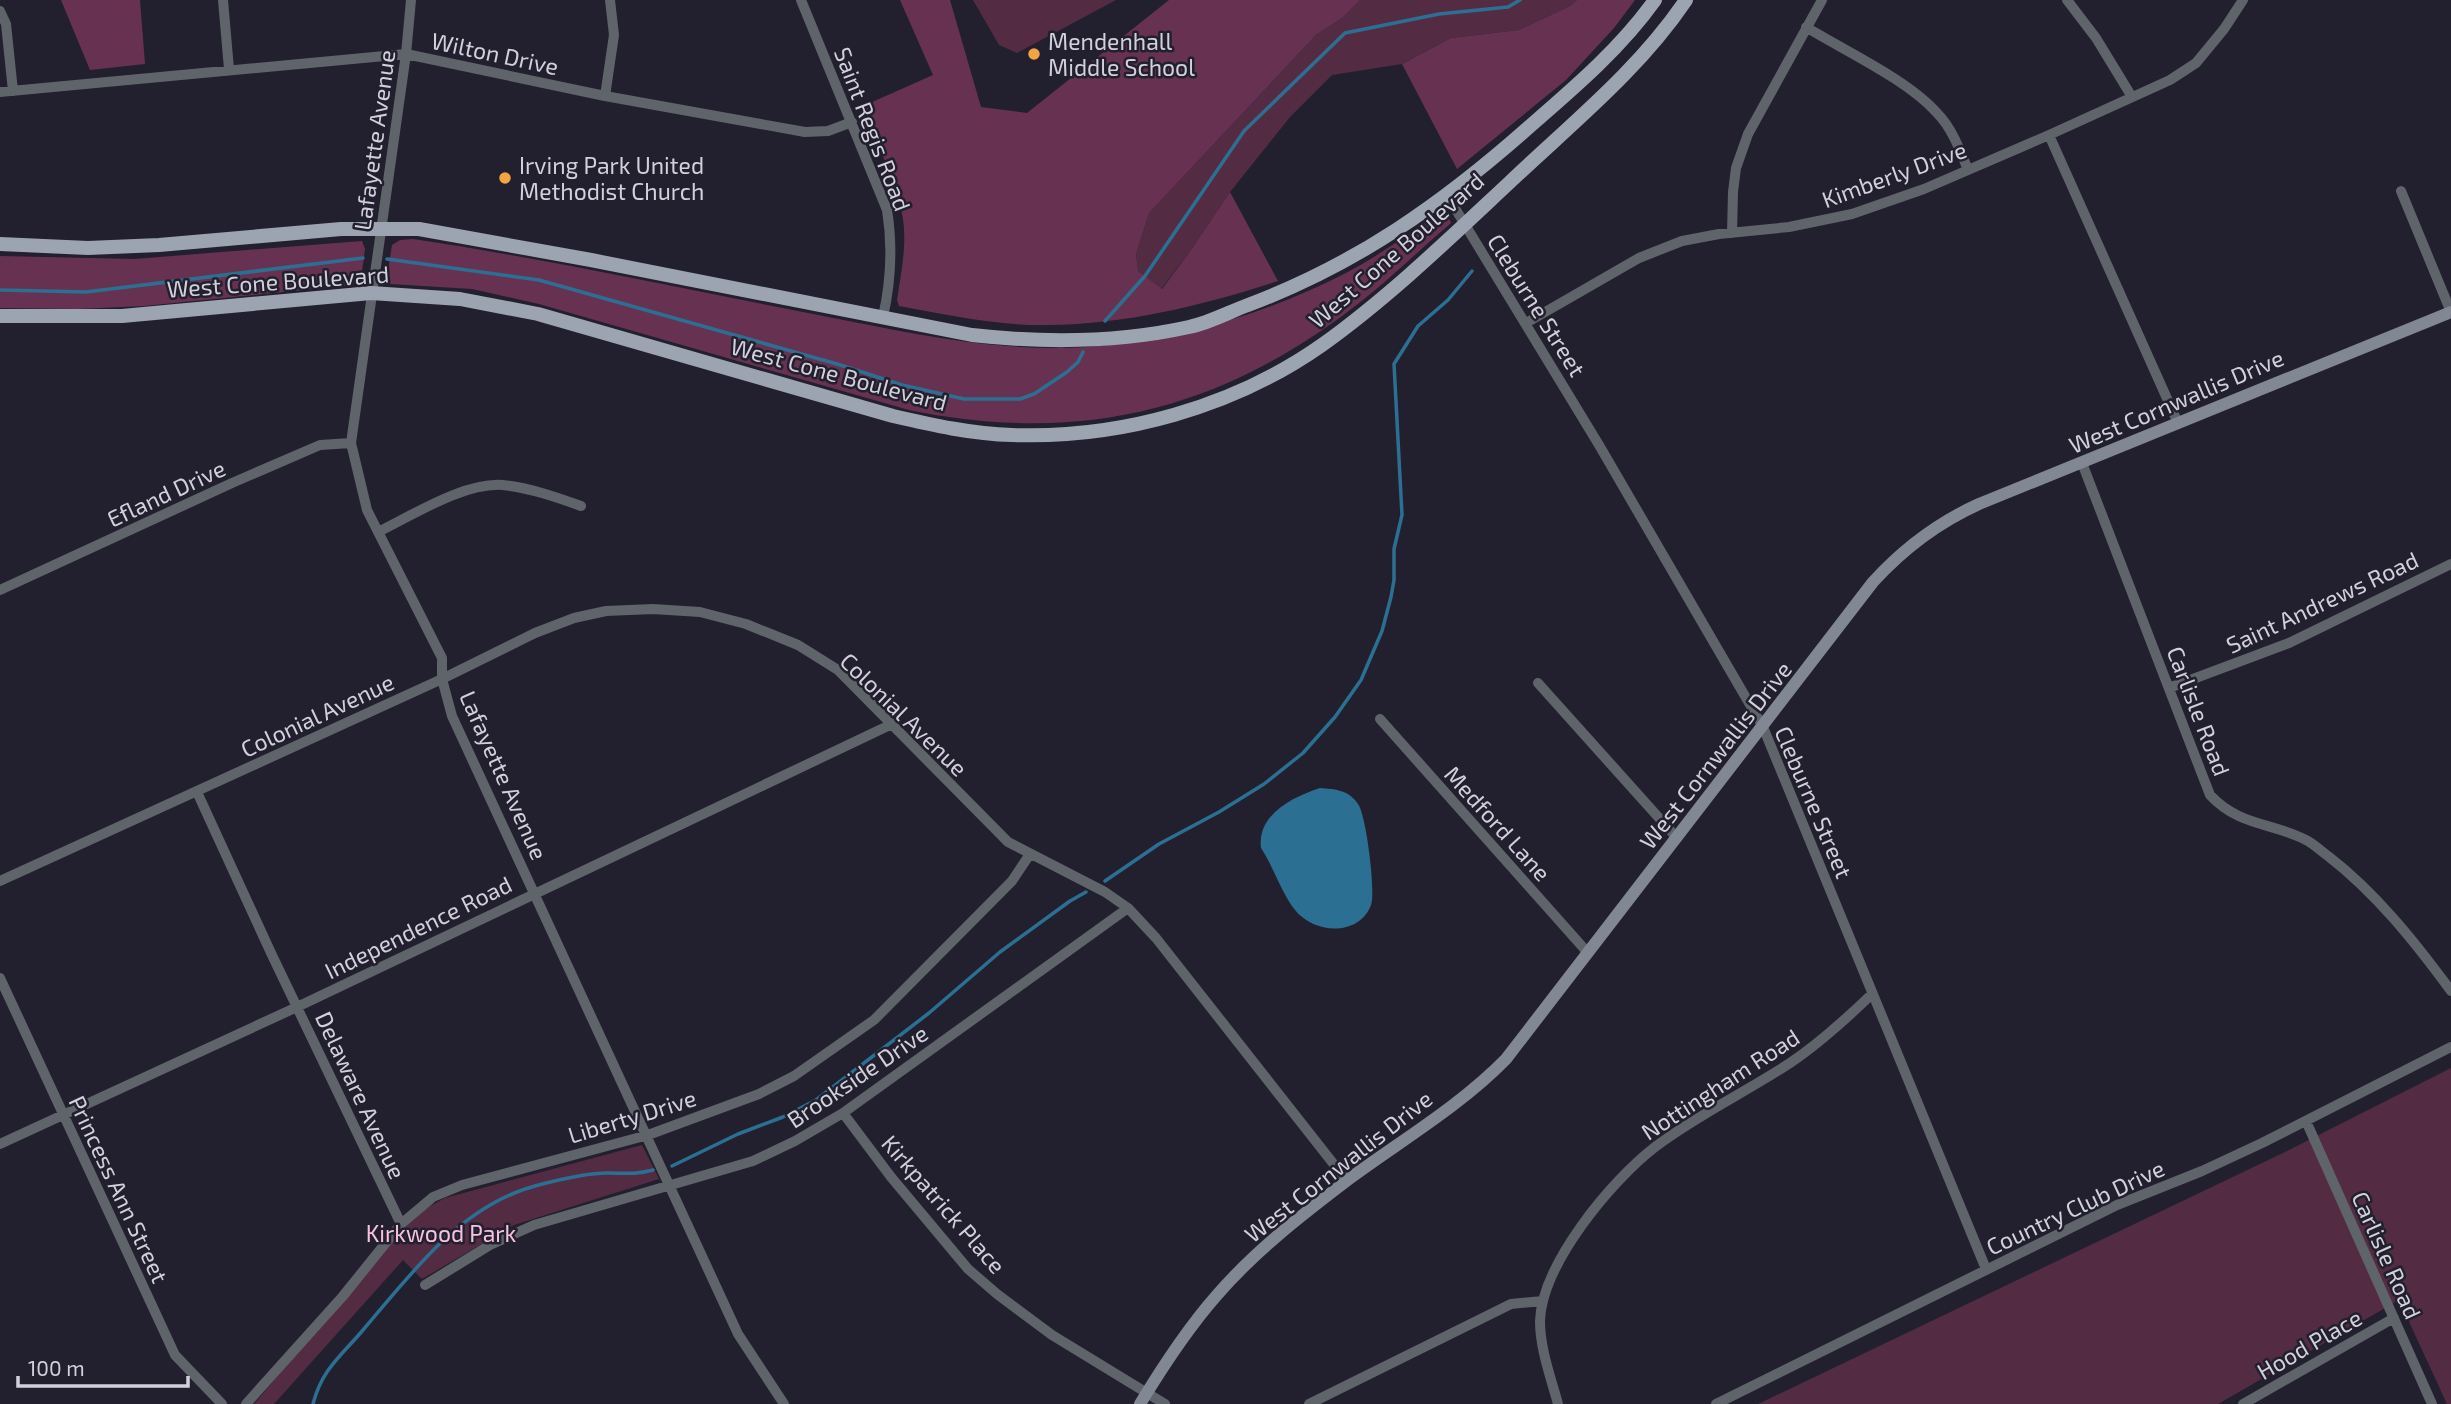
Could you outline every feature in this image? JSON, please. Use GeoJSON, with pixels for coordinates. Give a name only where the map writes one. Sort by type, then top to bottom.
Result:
{"type":"FeatureCollection","features":[{"type":"Feature","properties":{"kind":"main road","name":"West Cone Boulevard"},"geometry":{"type":"LineString","coordinates":[[0,244],[88,248],[381,227],[419,229],[510,244],[972,335],[1031,341],[1078,341],[1190,327],[1286,291],[1334,268],[1377,244],[1447,195],[1499,154],[1577,84],[1630,33],[1656,0]]}},
{"type":"Feature","properties":{"kind":"main road","name":"West Cone Boulevard"},"geometry":{"type":"LineString","coordinates":[[0,316],[122,316],[371,293],[460,299],[538,314],[892,416],[946,428],[1012,435],[1059,435],[1143,423],[1219,399],[1290,365],[1346,327],[1465,224],[1627,74],[1667,28],[1686,0]]}},
{"type":"Feature","properties":{"kind":"street"},"geometry":{"type":"LineString","coordinates":[[223,0],[229,69]]}},
{"type":"Feature","properties":{"kind":"street","name":"Lafayette Avenue"},"geometry":{"type":"LineString","coordinates":[[411,0],[406,54],[351,443],[367,510],[442,659],[442,679],[452,716],[738,1334],[784,1404]]}},
{"type":"Feature","properties":{"kind":"street"},"geometry":{"type":"LineString","coordinates":[[605,96],[614,34],[610,0]]}},
{"type":"Feature","properties":{"kind":"street","name":"Saint Regis Road"},"geometry":{"type":"LineString","coordinates":[[801,0],[887,210],[892,238],[891,265],[883,317]]}},
{"type":"Feature","properties":{"kind":"street"},"geometry":{"type":"LineString","coordinates":[[1732,233],[1736,168],[1748,134],[1822,0]]}},
{"type":"Feature","properties":{"kind":"street"},"geometry":{"type":"LineString","coordinates":[[2067,0],[2096,38],[2132,97]]}},
{"type":"Feature","properties":{"kind":"street","name":"Kimberly Drive"},"geometry":{"type":"LineString","coordinates":[[1527,323],[1639,258],[1682,241],[1789,228],[1852,215],[1924,189],[2049,135],[2170,80],[2196,63],[2224,29],[2243,0]]}},
{"type":"Feature","properties":{"kind":"street"},"geometry":{"type":"LineString","coordinates":[[0,11],[6,24],[13,91]]}},
{"type":"Feature","properties":{"kind":"street"},"geometry":{"type":"LineString","coordinates":[[1807,27],[1917,94],[1939,114],[1957,143],[1968,170]]}},
{"type":"Feature","properties":{"kind":"street","name":"Wilton Drive"},"geometry":{"type":"LineString","coordinates":[[0,92],[406,54],[605,96],[805,132],[828,131],[852,122]]}},
{"type":"Feature","properties":{"kind":"street"},"geometry":{"type":"LineString","coordinates":[[2049,135],[2178,423]]}},
{"type":"Feature","properties":{"kind":"street"},"geometry":{"type":"LineString","coordinates":[[2401,191],[2451,312]]}},
{"type":"Feature","properties":{"kind":"street","name":"Cleburne Street"},"geometry":{"type":"LineString","coordinates":[[1447,195],[1527,323],[1762,727],[1986,1269]]}},
{"type":"Feature","properties":{"kind":"street","name":"West Cornwallis Drive"},"geometry":{"type":"LineString","coordinates":[[1143,1399],[1182,1338],[1225,1286],[1266,1246],[1347,1181],[1492,1073],[1519,1044],[1873,582],[1917,539],[1960,513],[2451,312]]}},
{"type":"Feature","properties":{"kind":"street","name":"Efland Drive"},"geometry":{"type":"LineString","coordinates":[[0,590],[320,445],[351,443]]}},
{"type":"Feature","properties":{"kind":"street","name":"Carlisle Road"},"geometry":{"type":"LineString","coordinates":[[2082,463],[2210,795],[2224,810],[2306,840],[2342,867],[2376,900],[2451,990]]}},
{"type":"Feature","properties":{"kind":"street"},"geometry":{"type":"LineString","coordinates":[[378,532],[468,489],[489,486],[526,489],[581,506]]}},
{"type":"Feature","properties":{"kind":"street","name":"Saint Andrews Road"},"geometry":{"type":"LineString","coordinates":[[2169,688],[2289,643],[2451,564]]}},
{"type":"Feature","properties":{"kind":"street","name":"Colonial Avenue"},"geometry":{"type":"LineString","coordinates":[[0,881],[442,679],[535,633],[574,618],[606,611],[653,609],[700,612],[746,624],[798,645],[838,670],[1007,842],[1105,892],[1128,908],[1156,938],[1347,1181]]}},
{"type":"Feature","properties":{"kind":"street"},"geometry":{"type":"LineString","coordinates":[[1538,683],[1677,838]]}},
{"type":"Feature","properties":{"kind":"street","name":"Medford Lane"},"geometry":{"type":"LineString","coordinates":[[1380,719],[1588,953]]}},
{"type":"Feature","properties":{"kind":"street","name":"Independence Road"},"geometry":{"type":"LineString","coordinates":[[0,1144],[297,1007],[890,725]]}},
{"type":"Feature","properties":{"kind":"street","name":"Delaware Avenue"},"geometry":{"type":"LineString","coordinates":[[197,792],[401,1224]]}},
{"type":"Feature","properties":{"kind":"street","name":"Liberty Drive"},"geometry":{"type":"LineString","coordinates":[[246,1404],[342,1296],[401,1224],[433,1197],[462,1185],[648,1135],[759,1094],[794,1076],[874,1020],[1012,881],[1030,854]]}},
{"type":"Feature","properties":{"kind":"street","name":"Brookside Drive"},"geometry":{"type":"LineString","coordinates":[[425,1285],[490,1245],[534,1225],[753,1161],[795,1141],[844,1113],[1128,908]]}},
{"type":"Feature","properties":{"kind":"street","name":"Princess Ann Street"},"geometry":{"type":"LineString","coordinates":[[0,978],[175,1355],[222,1404]]}},
{"type":"Feature","properties":{"kind":"street","name":"Nottingham Road"},"geometry":{"type":"LineString","coordinates":[[1558,1404],[1544,1351],[1540,1321],[1543,1301],[1564,1251],[1583,1223],[1605,1195],[1653,1149],[1686,1125],[1790,1063],[1837,1028],[1872,994]]}},
{"type":"Feature","properties":{"kind":"street","name":"Country Club Drive"},"geometry":{"type":"LineString","coordinates":[[1716,1404],[2117,1205],[2202,1171],[2451,1047]]}},
{"type":"Feature","properties":{"kind":"street","name":"Kirkpatrick Place"},"geometry":{"type":"LineString","coordinates":[[844,1113],[891,1177],[968,1269],[1052,1335],[1143,1399],[1164,1404]]}},
{"type":"Feature","properties":{"kind":"street","name":"Carlisle Road"},"geometry":{"type":"LineString","coordinates":[[2306,1121],[2432,1404]]}},
{"type":"Feature","properties":{"kind":"street"},"geometry":{"type":"LineString","coordinates":[[1309,1404],[1511,1304],[1543,1301]]}},
{"type":"Feature","properties":{"kind":"street","name":"Hood Place"},"geometry":{"type":"LineString","coordinates":[[2243,1404],[2394,1318]]}},
{"type":"Feature","properties":{"kind":"green space"},"geometry":{"type":"Polygon","coordinates":[[[973,0],[1116,0],[1017,53],[999,45],[973,0]]]}},
{"type":"Feature","properties":{"kind":"green space"},"geometry":{"type":"Polygon","coordinates":[[[1360,0],[1577,0],[1570,6],[1519,30],[1451,38],[1402,64],[1332,75],[1290,117],[1230,192],[1161,289],[1138,271],[1136,254],[1149,213],[1316,35],[1342,18],[1360,0]]]}},
{"type":"Feature","properties":{"kind":"green space"},"geometry":{"type":"Polygon","coordinates":[[[2451,1068],[2451,1404],[2447,1404],[2399,1300],[2218,1404],[1758,1404],[2285,1152],[2451,1068]]]}},
{"type":"Feature","properties":{"kind":"green space","name":"Kirkwood Park"},"geometry":{"type":"Polygon","coordinates":[[[642,1145],[659,1179],[514,1225],[422,1279],[403,1260],[274,1404],[254,1404],[409,1221],[423,1210],[445,1198],[642,1145]]]}},
{"type":"Feature","properties":{"kind":"shaded area"},"geometry":{"type":"Polygon","coordinates":[[[61,0],[140,0],[145,64],[90,70],[61,0]]]}},
{"type":"Feature","properties":{"kind":"shaded area"},"geometry":{"type":"Polygon","coordinates":[[[900,0],[950,0],[981,107],[1027,113],[1169,0],[1360,0],[1342,18],[1316,35],[1149,213],[1136,254],[1138,271],[1162,289],[1230,192],[1278,281],[1165,312],[1078,324],[1011,324],[899,306],[897,300],[904,249],[903,219],[891,176],[861,107],[933,75],[900,0]]]}},
{"type":"Feature","properties":{"kind":"shaded area"},"geometry":{"type":"Polygon","coordinates":[[[1577,0],[1635,0],[1614,28],[1566,80],[1457,169],[1402,64],[1451,38],[1519,30],[1570,6],[1577,0]]]}},
{"type":"Feature","properties":{"kind":"shaded area"},"geometry":{"type":"Polygon","coordinates":[[[1438,214],[1448,216],[1451,223],[1363,300],[1299,345],[1247,374],[1195,396],[1141,411],[1086,420],[1029,423],[970,420],[909,410],[539,304],[472,289],[390,284],[387,277],[392,245],[400,240],[413,239],[955,340],[1027,347],[1099,346],[1194,330],[1285,301],[1356,267],[1438,214]]]}},
{"type":"Feature","properties":{"kind":"shaded area"},"geometry":{"type":"Polygon","coordinates":[[[362,241],[365,249],[361,279],[352,285],[144,306],[0,308],[0,256],[134,259],[362,241]]]}},
{"type":"Feature","properties":{"kind":"water"},"geometry":{"type":"Polygon","coordinates":[[[1320,788],[1341,791],[1354,799],[1361,811],[1367,837],[1372,885],[1371,905],[1357,923],[1347,927],[1324,927],[1303,918],[1290,903],[1261,848],[1261,836],[1271,816],[1288,802],[1320,788]]]}},
{"type":"Feature","properties":{"kind":"waterway"},"geometry":{"type":"LineString","coordinates":[[1105,321],[1145,276],[1244,131],[1345,33],[1439,14],[1508,7],[1520,0]]}},
{"type":"Feature","properties":{"kind":"waterway"},"geometry":{"type":"LineString","coordinates":[[0,290],[86,292],[363,258]]}},
{"type":"Feature","properties":{"kind":"waterway"},"geometry":{"type":"LineString","coordinates":[[387,259],[539,280],[837,364],[902,385],[964,399],[1020,399],[1034,394],[1067,372],[1078,362],[1083,352]]}},
{"type":"Feature","properties":{"kind":"waterway"},"geometry":{"type":"LineString","coordinates":[[1105,881],[1159,844],[1264,784],[1303,753],[1335,717],[1361,680],[1382,631],[1391,597],[1394,549],[1402,515],[1394,364],[1418,326],[1448,300],[1472,271]]}},
{"type":"Feature","properties":{"kind":"waterway"},"geometry":{"type":"LineString","coordinates":[[672,1166],[816,1100],[929,1013],[1000,952],[1086,892]]}},
{"type":"Feature","properties":{"kind":"waterway"},"geometry":{"type":"LineString","coordinates":[[313,1404],[327,1372],[340,1356],[432,1251],[472,1217],[517,1192],[548,1182],[597,1173],[653,1170]]}},
{"type":"Feature","properties":{"kind":"place","name":"Mendenhall Middle School"},"geometry":{"type":"Point","coordinates":[1034,54]}},
{"type":"Feature","properties":{"kind":"place","name":"Irving Park United Methodist Church"},"geometry":{"type":"Point","coordinates":[505,178]}}]}
